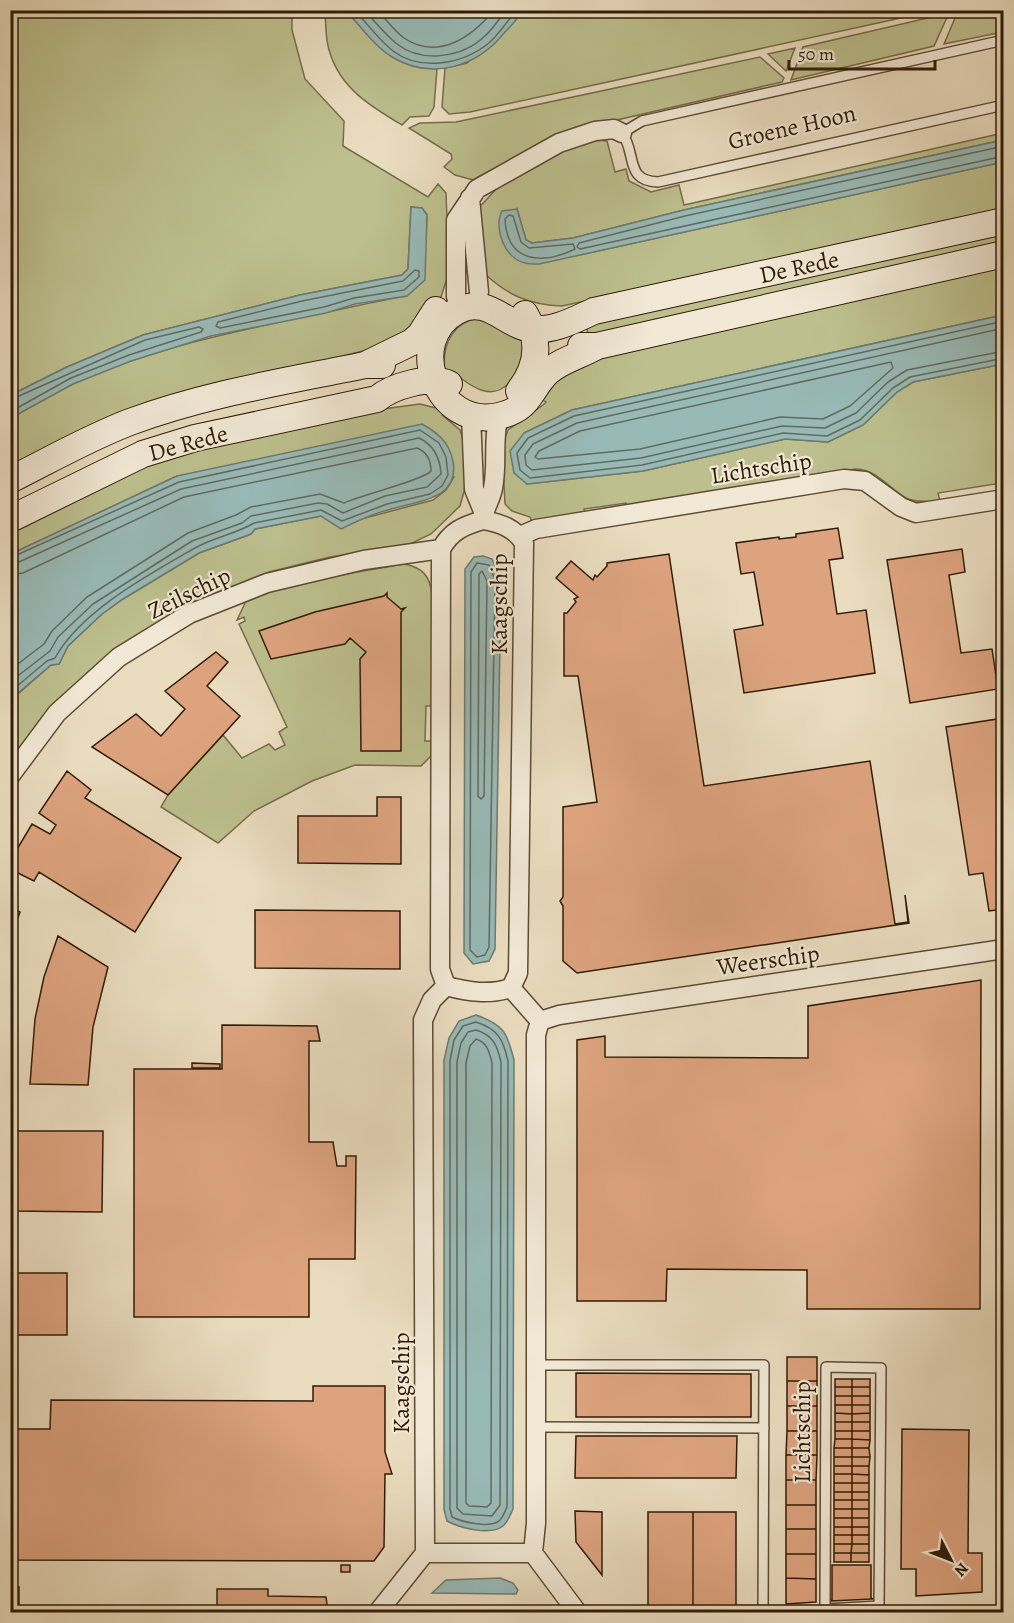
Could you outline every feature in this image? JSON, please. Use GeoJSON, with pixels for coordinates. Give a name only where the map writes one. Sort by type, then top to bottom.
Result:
{"type":"FeatureCollection","features":[{"type":"Feature","properties":{"kind":"main road","name":"De Rede"},"geometry":{"type":"LineString","coordinates":[[528,321],[534,315],[568,309],[594,311],[1004,221]]}},
{"type":"Feature","properties":{"kind":"main road","name":"De Rede"},"geometry":{"type":"LineString","coordinates":[[541,368],[597,346],[1004,254]]}},
{"type":"Feature","properties":{"kind":"main road"},"geometry":{"type":"LineString","coordinates":[[501,296],[528,321],[541,368],[525,403],[500,409],[486,417],[471,415],[454,407],[437,389],[427,338],[436,310],[465,300],[501,296]]}},
{"type":"Feature","properties":{"kind":"main road","name":"De Rede"},"geometry":{"type":"LineString","coordinates":[[10,480],[73,447],[139,419],[189,403],[365,364],[412,342],[427,338]]}},
{"type":"Feature","properties":{"kind":"main road"},"geometry":{"type":"LineString","coordinates":[[437,389],[444,381],[478,401],[500,409]]}},
{"type":"Feature","properties":{"kind":"main road","name":"De Rede"},"geometry":{"type":"LineString","coordinates":[[10,519],[143,454],[195,438],[377,399],[388,390],[437,389]]}},
{"type":"Feature","properties":{"kind":"street","name":"Groene Hoon"},"geometry":{"type":"LineString","coordinates":[[465,300],[470,198],[489,181],[559,143],[604,129],[614,129],[622,133]]}},
{"type":"Feature","properties":{"kind":"street"},"geometry":{"type":"LineString","coordinates":[[483,516],[493,489],[496,432],[500,409]]}},
{"type":"Feature","properties":{"kind":"street"},"geometry":{"type":"LineString","coordinates":[[471,415],[474,489],[483,516]]}},
{"type":"Feature","properties":{"kind":"street","name":"Lichtschip"},"geometry":{"type":"LineString","coordinates":[[520,536],[536,529],[844,479],[865,481],[901,507],[916,513],[1004,499]]}},
{"type":"Feature","properties":{"kind":"street","name":"Kaagschip"},"geometry":{"type":"LineString","coordinates":[[441,549],[447,538],[462,526],[483,516],[520,536],[524,543],[518,973],[512,988]]}},
{"type":"Feature","properties":{"kind":"street"},"geometry":{"type":"LineString","coordinates":[[441,549],[440,969],[446,986],[476,993],[496,993],[512,988],[540,1021],[536,1035],[536,1365],[533,1553],[577,1612]]}},
{"type":"Feature","properties":{"kind":"street","name":"Zeilschip"},"geometry":{"type":"LineString","coordinates":[[10,776],[57,713],[119,657],[189,614],[267,583],[364,560],[441,549]]}},
{"type":"Feature","properties":{"kind":"street","name":"Weerschip"},"geometry":{"type":"LineString","coordinates":[[540,1021],[559,1015],[1004,949]]}},
{"type":"Feature","properties":{"kind":"street","name":"Kaagschip"},"geometry":{"type":"LineString","coordinates":[[425,1553],[423,1020],[432,1000],[446,986]]}},
{"type":"Feature","properties":{"kind":"street"},"geometry":{"type":"LineString","coordinates":[[378,1612],[425,1553],[533,1553]]}},
{"type":"Feature","properties":{"kind":"lane","name":"Groene Hoon"},"geometry":{"type":"LineString","coordinates":[[1004,39],[642,121],[622,133],[628,141],[636,172],[641,178],[658,182],[1004,105]]}},
{"type":"Feature","properties":{"kind":"lane","name":"Lichtschip"},"geometry":{"type":"LineString","coordinates":[[536,1365],[764,1365],[764,1612]]}},
{"type":"Feature","properties":{"kind":"lane","name":"Lichtschip"},"geometry":{"type":"LineString","coordinates":[[826,1367],[881,1368],[879,1609],[825,1611],[826,1367]]}},
{"type":"Feature","properties":{"kind":"lane"},"geometry":{"type":"LineString","coordinates":[[535,1427],[764,1428]]}},
{"type":"Feature","properties":{"kind":"green space"},"geometry":{"type":"Polygon","coordinates":[[[11,11],[292,11],[292,30],[305,79],[344,121],[343,146],[428,197],[438,184],[446,193],[449,272],[441,297],[408,332],[378,347],[113,416],[64,438],[11,467],[11,418],[75,383],[133,360],[222,335],[407,296],[426,241],[427,215],[422,208],[411,207],[408,269],[402,275],[300,295],[143,335],[67,367],[11,395],[11,11]]]}},
{"type":"Feature","properties":{"kind":"green space"},"geometry":{"type":"Polygon","coordinates":[[[325,11],[346,11],[376,42],[396,57],[421,67],[437,69],[434,107],[429,116],[410,117],[402,125],[369,104],[350,87],[335,66],[328,48],[325,11]]]}},
{"type":"Feature","properties":{"kind":"green space"},"geometry":{"type":"Polygon","coordinates":[[[522,11],[933,11],[470,112],[449,114],[442,107],[445,68],[467,63],[522,11]]]}},
{"type":"Feature","properties":{"kind":"green space"},"geometry":{"type":"Polygon","coordinates":[[[958,11],[1003,11],[1003,32],[944,44],[958,11]]]}},
{"type":"Feature","properties":{"kind":"green space"},"geometry":{"type":"Polygon","coordinates":[[[949,13],[934,46],[791,80],[803,47],[949,13]]]}},
{"type":"Feature","properties":{"kind":"green space"},"geometry":{"type":"Polygon","coordinates":[[[795,48],[786,71],[768,54],[795,48]]]}},
{"type":"Feature","properties":{"kind":"green space"},"geometry":{"type":"Polygon","coordinates":[[[760,57],[784,78],[782,82],[556,134],[473,180],[455,175],[444,167],[452,159],[451,154],[409,128],[420,123],[456,122],[760,57]]]}},
{"type":"Feature","properties":{"kind":"green space"},"geometry":{"type":"Polygon","coordinates":[[[1003,133],[1003,140],[684,210],[573,238],[532,243],[526,240],[517,209],[504,244],[575,256],[1003,162],[1003,211],[562,306],[540,304],[521,298],[503,289],[486,275],[480,206],[500,185],[513,176],[553,154],[582,143],[607,141],[615,172],[626,169],[629,181],[651,192],[679,185],[684,205],[1003,133]]]}},
{"type":"Feature","properties":{"kind":"green space"},"geometry":{"type":"Polygon","coordinates":[[[1003,232],[1003,247],[589,339],[586,325],[1003,232]]]}},
{"type":"Feature","properties":{"kind":"green space"},"geometry":{"type":"Polygon","coordinates":[[[1003,266],[1003,315],[572,410],[524,433],[527,484],[643,471],[785,439],[828,442],[863,425],[897,392],[913,382],[1003,364],[1003,489],[1001,483],[938,493],[940,501],[914,501],[906,498],[870,472],[855,469],[627,507],[626,503],[584,509],[585,513],[532,522],[530,517],[512,511],[505,504],[502,446],[508,430],[546,402],[540,398],[551,383],[596,356],[1003,266]]]}},
{"type":"Feature","properties":{"kind":"green space"},"geometry":{"type":"Polygon","coordinates":[[[476,318],[523,341],[522,359],[514,378],[500,390],[491,392],[481,390],[444,369],[445,351],[450,337],[460,325],[476,318]]]}},
{"type":"Feature","properties":{"kind":"green space"},"geometry":{"type":"Polygon","coordinates":[[[420,404],[444,410],[442,415],[460,430],[465,445],[465,488],[460,506],[431,534],[408,545],[330,557],[269,572],[209,596],[167,619],[11,763],[11,700],[51,665],[59,664],[68,646],[102,614],[123,599],[199,553],[251,534],[255,529],[321,516],[365,518],[433,500],[446,490],[454,477],[177,476],[11,554],[11,534],[141,468],[197,450],[390,408],[420,404]]]}},
{"type":"Feature","properties":{"kind":"green space"},"geometry":{"type":"Polygon","coordinates":[[[404,564],[416,567],[424,573],[432,594],[432,706],[426,706],[425,741],[432,741],[432,755],[421,766],[355,765],[312,781],[254,811],[218,843],[161,807],[168,795],[223,735],[242,758],[269,744],[275,750],[285,745],[279,732],[287,727],[239,624],[245,621],[244,617],[237,620],[247,599],[305,582],[404,564]]]}},
{"type":"Feature","properties":{"kind":"water"},"geometry":{"type":"Polygon","coordinates":[[[346,11],[522,11],[494,44],[481,54],[453,67],[438,69],[407,64],[392,57],[374,42],[346,11]]]}},
{"type":"Feature","properties":{"kind":"water"},"geometry":{"type":"Polygon","coordinates":[[[1003,140],[1003,162],[539,264],[525,263],[512,256],[500,234],[502,211],[517,209],[526,240],[532,243],[573,238],[684,210],[1003,140]]]}},
{"type":"Feature","properties":{"kind":"water"},"geometry":{"type":"Polygon","coordinates":[[[411,207],[422,208],[427,215],[425,280],[407,296],[355,304],[326,313],[211,336],[131,361],[73,384],[11,418],[11,395],[67,367],[143,335],[300,295],[402,275],[408,269],[411,207]]]}},
{"type":"Feature","properties":{"kind":"water"},"geometry":{"type":"Polygon","coordinates":[[[1003,315],[1003,364],[913,382],[897,392],[863,425],[828,442],[785,439],[643,471],[527,484],[514,473],[510,451],[524,433],[572,410],[1003,315]]]}},
{"type":"Feature","properties":{"kind":"water"},"geometry":{"type":"Polygon","coordinates":[[[422,424],[442,439],[451,454],[453,474],[450,484],[443,492],[422,501],[370,516],[341,529],[321,516],[255,529],[251,534],[199,553],[102,614],[68,646],[59,664],[51,665],[11,699],[11,554],[177,476],[422,424]]]}},
{"type":"Feature","properties":{"kind":"water"},"geometry":{"type":"Polygon","coordinates":[[[483,556],[492,559],[501,579],[495,949],[489,961],[473,964],[464,953],[465,569],[474,557],[483,556]]]}},
{"type":"Feature","properties":{"kind":"water"},"geometry":{"type":"Polygon","coordinates":[[[476,1015],[493,1022],[503,1031],[514,1060],[513,1509],[503,1526],[483,1531],[447,1521],[444,1510],[444,1060],[449,1038],[459,1021],[476,1015]]]}},
{"type":"Feature","properties":{"kind":"water"},"geometry":{"type":"Polygon","coordinates":[[[500,1578],[513,1583],[518,1590],[516,1594],[432,1593],[446,1580],[500,1578]]]}},
{"type":"Feature","properties":{"kind":"building"},"geometry":{"type":"Polygon","coordinates":[[[838,528],[843,558],[829,560],[837,614],[866,610],[875,673],[744,693],[734,630],[763,625],[754,572],[741,574],[736,543],[796,537],[796,534],[838,528]]]}},
{"type":"Feature","properties":{"kind":"building"},"geometry":{"type":"Polygon","coordinates":[[[962,549],[965,572],[949,575],[961,653],[992,649],[998,689],[910,703],[887,560],[962,549]]]}},
{"type":"Feature","properties":{"kind":"building"},"geometry":{"type":"Polygon","coordinates":[[[669,554],[704,786],[870,761],[895,924],[908,922],[905,895],[909,923],[577,973],[563,961],[563,906],[560,901],[563,897],[563,807],[597,802],[578,676],[564,676],[564,613],[567,613],[576,602],[574,599],[578,597],[556,578],[571,561],[593,580],[595,575],[597,577],[607,566],[607,563],[669,554]]]}},
{"type":"Feature","properties":{"kind":"building"},"geometry":{"type":"Polygon","coordinates":[[[387,593],[387,597],[401,609],[405,608],[401,612],[401,751],[361,751],[360,659],[366,652],[350,638],[345,644],[271,659],[259,631],[315,612],[384,596],[387,593]]]}},
{"type":"Feature","properties":{"kind":"building"},"geometry":{"type":"Polygon","coordinates":[[[216,652],[228,662],[207,686],[240,716],[168,795],[92,747],[136,714],[161,736],[185,709],[165,691],[216,652]]]}},
{"type":"Feature","properties":{"kind":"building"},"geometry":{"type":"Polygon","coordinates":[[[1004,718],[1004,909],[989,911],[983,873],[969,875],[946,727],[1004,718]]]}},
{"type":"Feature","properties":{"kind":"building"},"geometry":{"type":"Polygon","coordinates":[[[67,771],[91,790],[85,798],[181,858],[135,932],[39,872],[34,881],[10,869],[10,861],[32,824],[50,834],[56,825],[39,813],[67,771]]]}},
{"type":"Feature","properties":{"kind":"building"},"geometry":{"type":"Polygon","coordinates":[[[377,797],[401,797],[401,864],[298,863],[298,816],[377,816],[377,797]]]}},
{"type":"Feature","properties":{"kind":"building"},"geometry":{"type":"Polygon","coordinates":[[[10,906],[20,912],[10,940],[10,906]]]}},
{"type":"Feature","properties":{"kind":"building"},"geometry":{"type":"Polygon","coordinates":[[[255,910],[400,911],[400,969],[255,968],[255,910]]]}},
{"type":"Feature","properties":{"kind":"building"},"geometry":{"type":"Polygon","coordinates":[[[58,936],[108,967],[93,1027],[88,1085],[30,1084],[35,1019],[44,977],[58,936]]]}},
{"type":"Feature","properties":{"kind":"building"},"geometry":{"type":"Polygon","coordinates":[[[981,980],[980,1309],[807,1309],[807,1270],[667,1269],[666,1301],[577,1301],[577,1040],[605,1036],[605,1057],[808,1058],[808,1006],[981,980]]]}},
{"type":"Feature","properties":{"kind":"building"},"geometry":{"type":"Polygon","coordinates":[[[222,1025],[317,1026],[320,1041],[309,1041],[309,1142],[333,1142],[337,1166],[346,1166],[346,1156],[356,1156],[355,1259],[309,1259],[309,1317],[134,1317],[134,1069],[222,1069],[222,1025]]]}},
{"type":"Feature","properties":{"kind":"building"},"geometry":{"type":"Polygon","coordinates":[[[192,1063],[220,1064],[220,1068],[192,1068],[192,1063]]]}},
{"type":"Feature","properties":{"kind":"building"},"geometry":{"type":"Polygon","coordinates":[[[10,1131],[103,1131],[102,1212],[10,1211],[10,1131]]]}},
{"type":"Feature","properties":{"kind":"building"},"geometry":{"type":"Polygon","coordinates":[[[10,1273],[67,1273],[67,1335],[10,1335],[10,1273]]]}},
{"type":"Feature","properties":{"kind":"building"},"geometry":{"type":"Polygon","coordinates":[[[787,1357],[817,1357],[817,1381],[787,1381],[787,1357]]]}},
{"type":"Feature","properties":{"kind":"building"},"geometry":{"type":"Polygon","coordinates":[[[576,1373],[751,1374],[751,1417],[576,1417],[576,1373]]]}},
{"type":"Feature","properties":{"kind":"building"},"geometry":{"type":"Polygon","coordinates":[[[835,1379],[852,1379],[852,1387],[835,1387],[835,1379]]]}},
{"type":"Feature","properties":{"kind":"building"},"geometry":{"type":"Polygon","coordinates":[[[852,1379],[870,1379],[870,1387],[852,1387],[852,1379]]]}},
{"type":"Feature","properties":{"kind":"building"},"geometry":{"type":"Polygon","coordinates":[[[787,1381],[817,1381],[817,1406],[787,1406],[787,1381]]]}},
{"type":"Feature","properties":{"kind":"building"},"geometry":{"type":"Polygon","coordinates":[[[313,1386],[385,1386],[385,1452],[392,1474],[385,1474],[384,1547],[374,1561],[10,1560],[10,1429],[50,1429],[51,1400],[313,1401],[313,1386]]]}},
{"type":"Feature","properties":{"kind":"building"},"geometry":{"type":"Polygon","coordinates":[[[835,1387],[852,1387],[852,1396],[835,1396],[835,1387]]]}},
{"type":"Feature","properties":{"kind":"building"},"geometry":{"type":"Polygon","coordinates":[[[852,1387],[870,1387],[870,1396],[852,1396],[852,1387]]]}},
{"type":"Feature","properties":{"kind":"building"},"geometry":{"type":"Polygon","coordinates":[[[835,1396],[852,1396],[852,1405],[835,1405],[835,1396]]]}},
{"type":"Feature","properties":{"kind":"building"},"geometry":{"type":"Polygon","coordinates":[[[852,1396],[870,1396],[870,1405],[852,1405],[852,1396]]]}},
{"type":"Feature","properties":{"kind":"building"},"geometry":{"type":"Polygon","coordinates":[[[835,1405],[852,1405],[852,1414],[835,1413],[835,1405]]]}},
{"type":"Feature","properties":{"kind":"building"},"geometry":{"type":"Polygon","coordinates":[[[852,1405],[870,1405],[870,1413],[852,1414],[852,1405]]]}},
{"type":"Feature","properties":{"kind":"building"},"geometry":{"type":"Polygon","coordinates":[[[787,1406],[817,1406],[817,1431],[787,1431],[787,1406]]]}},
{"type":"Feature","properties":{"kind":"building"},"geometry":{"type":"Polygon","coordinates":[[[835,1413],[852,1414],[852,1422],[835,1422],[835,1413]]]}},
{"type":"Feature","properties":{"kind":"building"},"geometry":{"type":"Polygon","coordinates":[[[870,1413],[870,1422],[852,1422],[852,1414],[870,1413]]]}},
{"type":"Feature","properties":{"kind":"building"},"geometry":{"type":"Polygon","coordinates":[[[835,1422],[852,1422],[852,1431],[835,1431],[835,1422]]]}},
{"type":"Feature","properties":{"kind":"building"},"geometry":{"type":"Polygon","coordinates":[[[852,1422],[870,1422],[870,1431],[852,1431],[852,1422]]]}},
{"type":"Feature","properties":{"kind":"building"},"geometry":{"type":"Polygon","coordinates":[[[902,1429],[969,1430],[968,1553],[982,1553],[982,1592],[916,1596],[916,1569],[901,1569],[902,1429]]]}},
{"type":"Feature","properties":{"kind":"building"},"geometry":{"type":"Polygon","coordinates":[[[787,1431],[817,1431],[817,1455],[786,1455],[787,1431]]]}},
{"type":"Feature","properties":{"kind":"building"},"geometry":{"type":"Polygon","coordinates":[[[835,1431],[852,1431],[852,1439],[835,1439],[835,1431]]]}},
{"type":"Feature","properties":{"kind":"building"},"geometry":{"type":"Polygon","coordinates":[[[852,1431],[870,1431],[870,1440],[852,1439],[852,1431]]]}},
{"type":"Feature","properties":{"kind":"building"},"geometry":{"type":"Polygon","coordinates":[[[576,1436],[737,1436],[736,1478],[575,1478],[576,1436]]]}},
{"type":"Feature","properties":{"kind":"building"},"geometry":{"type":"Polygon","coordinates":[[[835,1439],[852,1439],[852,1448],[834,1448],[835,1439]]]}},
{"type":"Feature","properties":{"kind":"building"},"geometry":{"type":"Polygon","coordinates":[[[852,1439],[870,1440],[869,1448],[852,1448],[852,1439]]]}},
{"type":"Feature","properties":{"kind":"building"},"geometry":{"type":"Polygon","coordinates":[[[834,1448],[852,1448],[852,1457],[834,1457],[834,1448]]]}},
{"type":"Feature","properties":{"kind":"building"},"geometry":{"type":"Polygon","coordinates":[[[852,1448],[869,1448],[870,1457],[852,1457],[852,1448]]]}},
{"type":"Feature","properties":{"kind":"building"},"geometry":{"type":"Polygon","coordinates":[[[786,1455],[817,1455],[816,1480],[786,1480],[786,1455]]]}},
{"type":"Feature","properties":{"kind":"building"},"geometry":{"type":"Polygon","coordinates":[[[834,1457],[852,1457],[852,1466],[834,1466],[834,1457]]]}},
{"type":"Feature","properties":{"kind":"building"},"geometry":{"type":"Polygon","coordinates":[[[852,1457],[870,1457],[869,1466],[852,1466],[852,1457]]]}},
{"type":"Feature","properties":{"kind":"building"},"geometry":{"type":"Polygon","coordinates":[[[834,1466],[852,1466],[852,1474],[834,1474],[834,1466]]]}},
{"type":"Feature","properties":{"kind":"building"},"geometry":{"type":"Polygon","coordinates":[[[852,1466],[869,1466],[869,1475],[852,1474],[852,1466]]]}},
{"type":"Feature","properties":{"kind":"building"},"geometry":{"type":"Polygon","coordinates":[[[834,1474],[852,1474],[852,1483],[834,1483],[834,1474]]]}},
{"type":"Feature","properties":{"kind":"building"},"geometry":{"type":"Polygon","coordinates":[[[852,1474],[869,1475],[869,1483],[852,1483],[852,1474]]]}},
{"type":"Feature","properties":{"kind":"building"},"geometry":{"type":"Polygon","coordinates":[[[786,1480],[816,1480],[816,1505],[786,1505],[786,1480]]]}},
{"type":"Feature","properties":{"kind":"building"},"geometry":{"type":"Polygon","coordinates":[[[834,1483],[852,1483],[852,1492],[834,1492],[834,1483]]]}},
{"type":"Feature","properties":{"kind":"building"},"geometry":{"type":"Polygon","coordinates":[[[852,1483],[869,1483],[869,1492],[852,1492],[852,1483]]]}},
{"type":"Feature","properties":{"kind":"building"},"geometry":{"type":"Polygon","coordinates":[[[834,1492],[852,1492],[852,1500],[834,1500],[834,1492]]]}},
{"type":"Feature","properties":{"kind":"building"},"geometry":{"type":"Polygon","coordinates":[[[852,1492],[869,1492],[869,1500],[852,1500],[852,1492]]]}},
{"type":"Feature","properties":{"kind":"building"},"geometry":{"type":"Polygon","coordinates":[[[834,1500],[852,1500],[852,1509],[834,1509],[834,1500]]]}},
{"type":"Feature","properties":{"kind":"building"},"geometry":{"type":"Polygon","coordinates":[[[852,1500],[869,1500],[869,1509],[852,1509],[852,1500]]]}},
{"type":"Feature","properties":{"kind":"building"},"geometry":{"type":"Polygon","coordinates":[[[786,1505],[816,1505],[816,1529],[786,1529],[786,1505]]]}},
{"type":"Feature","properties":{"kind":"building"},"geometry":{"type":"Polygon","coordinates":[[[834,1509],[852,1509],[852,1518],[834,1518],[834,1509]]]}},
{"type":"Feature","properties":{"kind":"building"},"geometry":{"type":"Polygon","coordinates":[[[852,1509],[869,1509],[869,1518],[852,1518],[852,1509]]]}},
{"type":"Feature","properties":{"kind":"building"},"geometry":{"type":"Polygon","coordinates":[[[575,1511],[602,1512],[602,1575],[576,1542],[575,1511]]]}},
{"type":"Feature","properties":{"kind":"building"},"geometry":{"type":"Polygon","coordinates":[[[648,1512],[693,1512],[693,1610],[648,1612],[648,1512]]]}},
{"type":"Feature","properties":{"kind":"building"},"geometry":{"type":"Polygon","coordinates":[[[693,1512],[736,1512],[736,1608],[693,1610],[693,1512]]]}},
{"type":"Feature","properties":{"kind":"building"},"geometry":{"type":"Polygon","coordinates":[[[834,1518],[852,1518],[852,1527],[834,1527],[834,1518]]]}},
{"type":"Feature","properties":{"kind":"building"},"geometry":{"type":"Polygon","coordinates":[[[852,1518],[869,1518],[869,1527],[852,1527],[852,1518]]]}},
{"type":"Feature","properties":{"kind":"building"},"geometry":{"type":"Polygon","coordinates":[[[834,1527],[852,1527],[852,1535],[834,1535],[834,1527]]]}},
{"type":"Feature","properties":{"kind":"building"},"geometry":{"type":"Polygon","coordinates":[[[852,1527],[869,1527],[869,1535],[852,1535],[852,1527]]]}},
{"type":"Feature","properties":{"kind":"building"},"geometry":{"type":"Polygon","coordinates":[[[786,1529],[816,1529],[816,1554],[786,1554],[786,1529]]]}},
{"type":"Feature","properties":{"kind":"building"},"geometry":{"type":"Polygon","coordinates":[[[834,1535],[852,1535],[852,1544],[834,1544],[834,1535]]]}},
{"type":"Feature","properties":{"kind":"building"},"geometry":{"type":"Polygon","coordinates":[[[852,1535],[869,1535],[869,1544],[852,1544],[852,1535]]]}},
{"type":"Feature","properties":{"kind":"building"},"geometry":{"type":"Polygon","coordinates":[[[834,1544],[852,1544],[851,1553],[834,1553],[834,1544]]]}},
{"type":"Feature","properties":{"kind":"building"},"geometry":{"type":"Polygon","coordinates":[[[852,1544],[869,1544],[869,1553],[851,1553],[852,1544]]]}},
{"type":"Feature","properties":{"kind":"building"},"geometry":{"type":"Polygon","coordinates":[[[834,1553],[851,1553],[851,1562],[834,1562],[834,1553]]]}},
{"type":"Feature","properties":{"kind":"building"},"geometry":{"type":"Polygon","coordinates":[[[851,1553],[869,1553],[869,1562],[851,1562],[851,1553]]]}},
{"type":"Feature","properties":{"kind":"building"},"geometry":{"type":"Polygon","coordinates":[[[786,1554],[816,1554],[816,1579],[786,1578],[786,1554]]]}},
{"type":"Feature","properties":{"kind":"building"},"geometry":{"type":"Polygon","coordinates":[[[341,1565],[350,1565],[350,1572],[341,1572],[341,1565]]]}},
{"type":"Feature","properties":{"kind":"building"},"geometry":{"type":"Polygon","coordinates":[[[832,1565],[871,1565],[871,1598],[873,1599],[830,1601],[832,1600],[832,1565]]]}},
{"type":"Feature","properties":{"kind":"building"},"geometry":{"type":"Polygon","coordinates":[[[786,1578],[816,1579],[816,1602],[786,1604],[786,1578]]]}},
{"type":"Feature","properties":{"kind":"building"},"geometry":{"type":"Polygon","coordinates":[[[10,1587],[19,1587],[19,1612],[10,1612],[10,1587]]]}},
{"type":"Feature","properties":{"kind":"building"},"geometry":{"type":"Polygon","coordinates":[[[217,1589],[268,1589],[268,1596],[326,1597],[328,1612],[217,1612],[217,1589]]]}}]}
